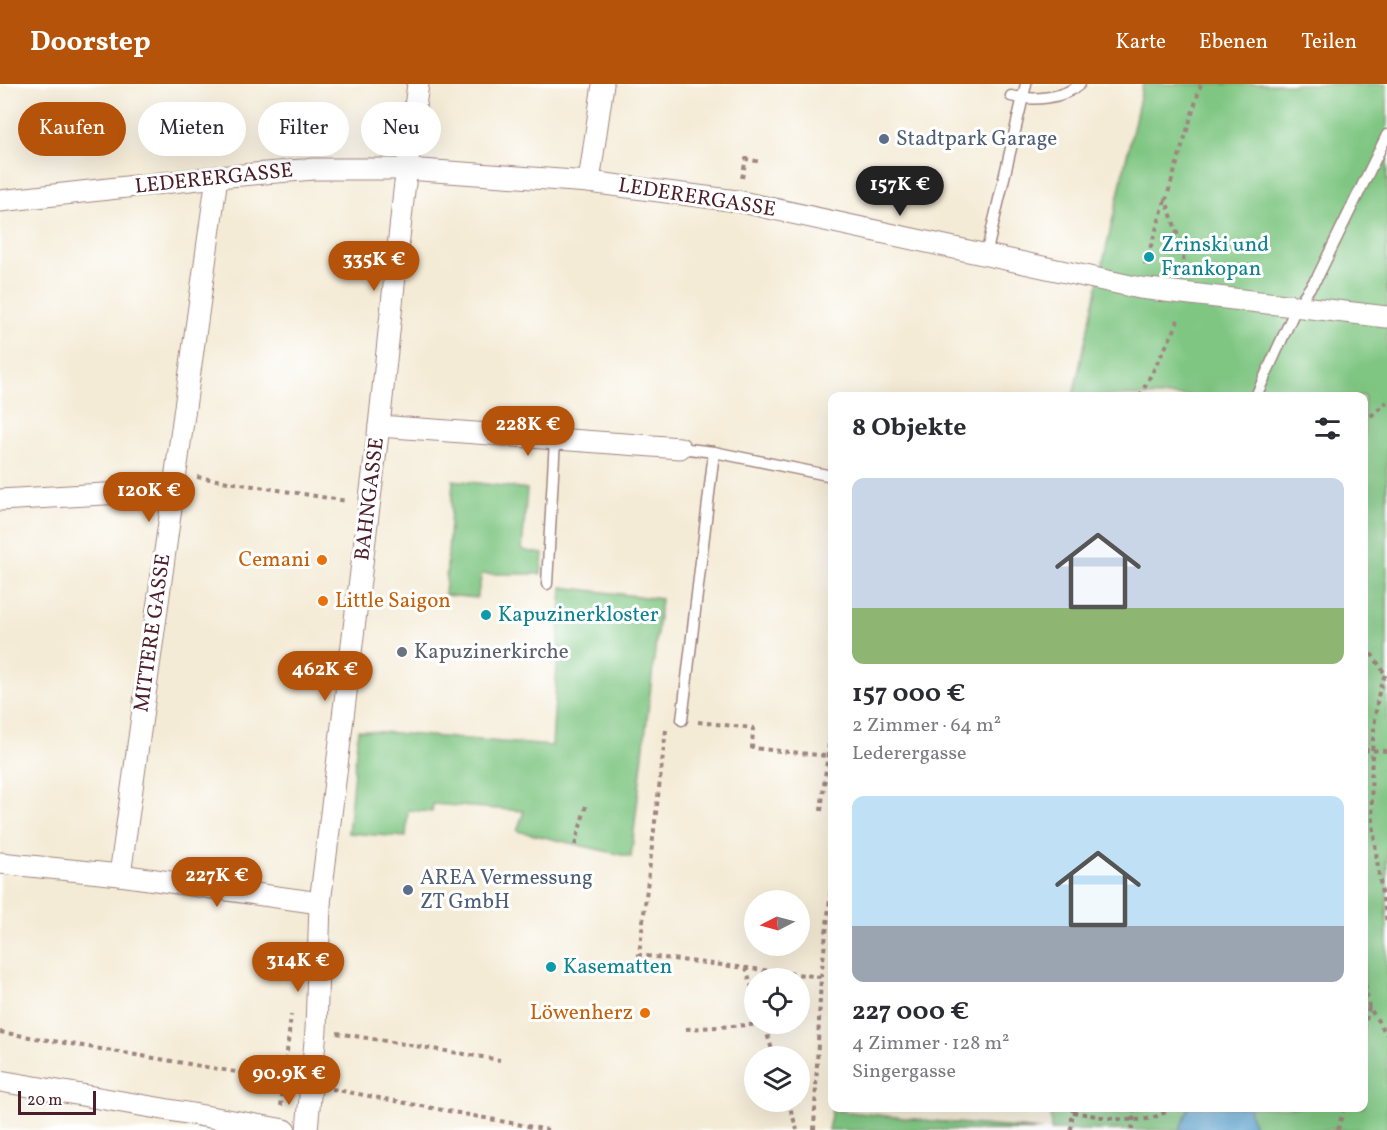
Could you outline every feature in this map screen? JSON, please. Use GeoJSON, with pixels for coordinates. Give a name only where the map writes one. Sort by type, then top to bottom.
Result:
{"type":"FeatureCollection","features":[{"type":"Feature","properties":{"kind":"street","name":"BAHNGASSE"},"geometry":{"type":"LineString","coordinates":[[307,1130],[316,1030],[320,903],[379,426],[418,84]]}},
{"type":"Feature","properties":{"kind":"street"},"geometry":{"type":"LineString","coordinates":[[589,182],[603,84]]}},
{"type":"Feature","properties":{"kind":"street","name":"LEDERERGASSE"},"geometry":{"type":"LineString","coordinates":[[0,201],[217,177],[314,169],[407,169],[589,182],[737,201],[1140,288],[1387,317]]}},
{"type":"Feature","properties":{"kind":"street","name":"MITTERE GASSE"},"geometry":{"type":"LineString","coordinates":[[120,875],[217,177]]}},
{"type":"Feature","properties":{"kind":"street"},"geometry":{"type":"LineString","coordinates":[[379,426],[680,448]]}},
{"type":"Feature","properties":{"kind":"street"},"geometry":{"type":"LineString","coordinates":[[0,500],[175,482]]}},
{"type":"Feature","properties":{"kind":"street"},"geometry":{"type":"LineString","coordinates":[[0,862],[120,875],[320,903]]}},
{"type":"Feature","properties":{"kind":"street"},"geometry":{"type":"LineString","coordinates":[[0,1081],[285,1130]]}},
{"type":"Feature","properties":{"kind":"lane"},"geometry":{"type":"LineString","coordinates":[[986,255],[1026,84]]}},
{"type":"Feature","properties":{"kind":"lane"},"geometry":{"type":"LineString","coordinates":[[1011,96],[1023,99],[1053,97],[1077,86]]}},
{"type":"Feature","properties":{"kind":"lane"},"geometry":{"type":"LineString","coordinates":[[1258,392],[1297,306],[1318,276],[1387,135]]}},
{"type":"Feature","properties":{"kind":"lane"},"geometry":{"type":"LineString","coordinates":[[547,584],[555,439]]}},
{"type":"Feature","properties":{"kind":"lane"},"geometry":{"type":"LineString","coordinates":[[680,448],[714,452],[828,475]]}},
{"type":"Feature","properties":{"kind":"lane"},"geometry":{"type":"LineString","coordinates":[[682,720],[714,452]]}},
{"type":"Feature","properties":{"kind":"path"},"geometry":{"type":"LineString","coordinates":[[1147,257],[1201,84]]}},
{"type":"Feature","properties":{"kind":"path"},"geometry":{"type":"LineString","coordinates":[[737,201],[746,159],[761,162]]}},
{"type":"Feature","properties":{"kind":"path"},"geometry":{"type":"LineString","coordinates":[[1142,392],[1177,325],[1183,294],[1185,270],[1182,248],[1166,200]]}},
{"type":"Feature","properties":{"kind":"path"},"geometry":{"type":"LineString","coordinates":[[1368,419],[1387,402]]}},
{"type":"Feature","properties":{"kind":"path"},"geometry":{"type":"LineString","coordinates":[[175,482],[369,505]]}},
{"type":"Feature","properties":{"kind":"path"},"geometry":{"type":"LineString","coordinates":[[1368,652],[1386,676],[1380,686],[1371,750],[1371,789],[1372,822],[1387,922]]}},
{"type":"Feature","properties":{"kind":"path"},"geometry":{"type":"LineString","coordinates":[[667,720],[639,955],[746,968]]}},
{"type":"Feature","properties":{"kind":"path"},"geometry":{"type":"LineString","coordinates":[[682,720],[753,728],[752,748],[828,756],[821,811]]}},
{"type":"Feature","properties":{"kind":"path"},"geometry":{"type":"LineString","coordinates":[[1371,750],[1387,751]]}},
{"type":"Feature","properties":{"kind":"path"},"geometry":{"type":"LineString","coordinates":[[575,845],[587,802]]}},
{"type":"Feature","properties":{"kind":"path"},"geometry":{"type":"LineString","coordinates":[[814,1130],[821,976],[828,916]]}},
{"type":"Feature","properties":{"kind":"path"},"geometry":{"type":"LineString","coordinates":[[810,975],[821,976]]}},
{"type":"Feature","properties":{"kind":"path"},"geometry":{"type":"LineString","coordinates":[[1368,1001],[1368,1011]]}},
{"type":"Feature","properties":{"kind":"path"},"geometry":{"type":"LineString","coordinates":[[1369,1007],[1387,1035]]}},
{"type":"Feature","properties":{"kind":"path"},"geometry":{"type":"LineString","coordinates":[[686,1029],[744,1025]]}},
{"type":"Feature","properties":{"kind":"path"},"geometry":{"type":"LineString","coordinates":[[316,1030],[500,1060]]}},
{"type":"Feature","properties":{"kind":"path"},"geometry":{"type":"LineString","coordinates":[[0,1032],[310,1084],[548,1130]]}},
{"type":"Feature","properties":{"kind":"path"},"geometry":{"type":"LineString","coordinates":[[791,1112],[797,1130]]}},
{"type":"Feature","properties":{"kind":"path"},"geometry":{"type":"LineString","coordinates":[[1071,1130],[1073,1112]]}},
{"type":"Feature","properties":{"kind":"path"},"geometry":{"type":"LineString","coordinates":[[1088,1112],[1132,1121],[1151,1119],[1167,1112]]}},
{"type":"Feature","properties":{"kind":"path"},"geometry":{"type":"LineString","coordinates":[[1132,1130],[1133,1112]]}},
{"type":"Feature","properties":{"kind":"path"},"geometry":{"type":"LineString","coordinates":[[1338,1130],[1343,1112]]}},
{"type":"Feature","properties":{"kind":"green space"},"geometry":{"type":"Polygon","coordinates":[[[1143,84],[1387,84],[1387,1130],[1051,1130],[1050,1112],[1368,1112],[1368,392],[1074,392],[1143,84]]]}},
{"type":"Feature","properties":{"kind":"green space"},"geometry":{"type":"Polygon","coordinates":[[[453,480],[527,489],[522,550],[543,554],[541,574],[482,574],[477,598],[445,595],[453,480]]]}},
{"type":"Feature","properties":{"kind":"green space"},"geometry":{"type":"Polygon","coordinates":[[[562,587],[661,599],[631,857],[517,831],[524,811],[433,804],[432,812],[408,810],[406,837],[348,833],[358,730],[552,746],[562,587]]]}},
{"type":"Feature","properties":{"kind":"green space"},"geometry":{"type":"Polygon","coordinates":[[[832,1112],[850,1112],[1042,1130],[828,1130],[832,1112]]]}},
{"type":"Feature","properties":{"kind":"water"},"geometry":{"type":"Polygon","coordinates":[[[1187,1112],[1250,1112],[1254,1130],[1179,1130],[1187,1112]]]}},
{"type":"Feature","properties":{"kind":"place","name":"Stadtpark Garage"},"geometry":{"type":"Point","coordinates":[884,139]}},
{"type":"Feature","properties":{"kind":"place","name":"Zrinski und Frankopan"},"geometry":{"type":"Point","coordinates":[1149,257]}},
{"type":"Feature","properties":{"kind":"place","name":"Cemani"},"geometry":{"type":"Point","coordinates":[322,560]}},
{"type":"Feature","properties":{"kind":"place","name":"Little Saigon"},"geometry":{"type":"Point","coordinates":[323,601]}},
{"type":"Feature","properties":{"kind":"place","name":"Kapuzinerkloster"},"geometry":{"type":"Point","coordinates":[486,615]}},
{"type":"Feature","properties":{"kind":"place","name":"Kapuzinerkirche"},"geometry":{"type":"Point","coordinates":[402,652]}},
{"type":"Feature","properties":{"kind":"place","name":"AREA Vermessung ZT GmbH"},"geometry":{"type":"Point","coordinates":[408,890]}},
{"type":"Feature","properties":{"kind":"place","name":"Kasematten"},"geometry":{"type":"Point","coordinates":[551,967]}},
{"type":"Feature","properties":{"kind":"place","name":"Löwenherz"},"geometry":{"type":"Point","coordinates":[645,1013]}}]}
